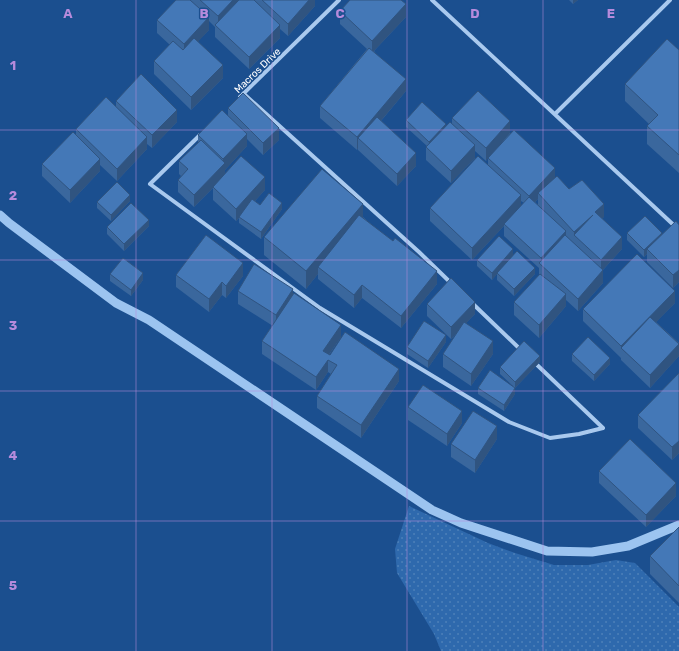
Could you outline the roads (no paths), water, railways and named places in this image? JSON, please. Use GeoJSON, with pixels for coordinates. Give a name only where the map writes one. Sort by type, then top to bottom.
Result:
{"type":"FeatureCollection","features":[{"type":"Feature","properties":{"kind":"street","name":"Macros Drive"},"geometry":{"type":"LineString","coordinates":[[238,99],[339,0]]}},
{"type":"Feature","properties":{"kind":"street"},"geometry":{"type":"LineString","coordinates":[[432,0],[679,230]]}},
{"type":"Feature","properties":{"kind":"street"},"geometry":{"type":"LineString","coordinates":[[555,114],[670,0]]}},
{"type":"Feature","properties":{"kind":"street"},"geometry":{"type":"LineString","coordinates":[[244,94],[419,252],[453,285]]}},
{"type":"Feature","properties":{"kind":"street"},"geometry":{"type":"LineString","coordinates":[[205,131],[150,184],[320,308],[509,422],[550,438],[579,434],[603,428],[470,302]]}},
{"type":"Feature","properties":{"kind":"waterway"},"geometry":{"type":"LineString","coordinates":[[0,215],[116,303],[149,320],[432,510],[461,523],[547,551],[592,552],[628,546],[679,525]]}}]}
